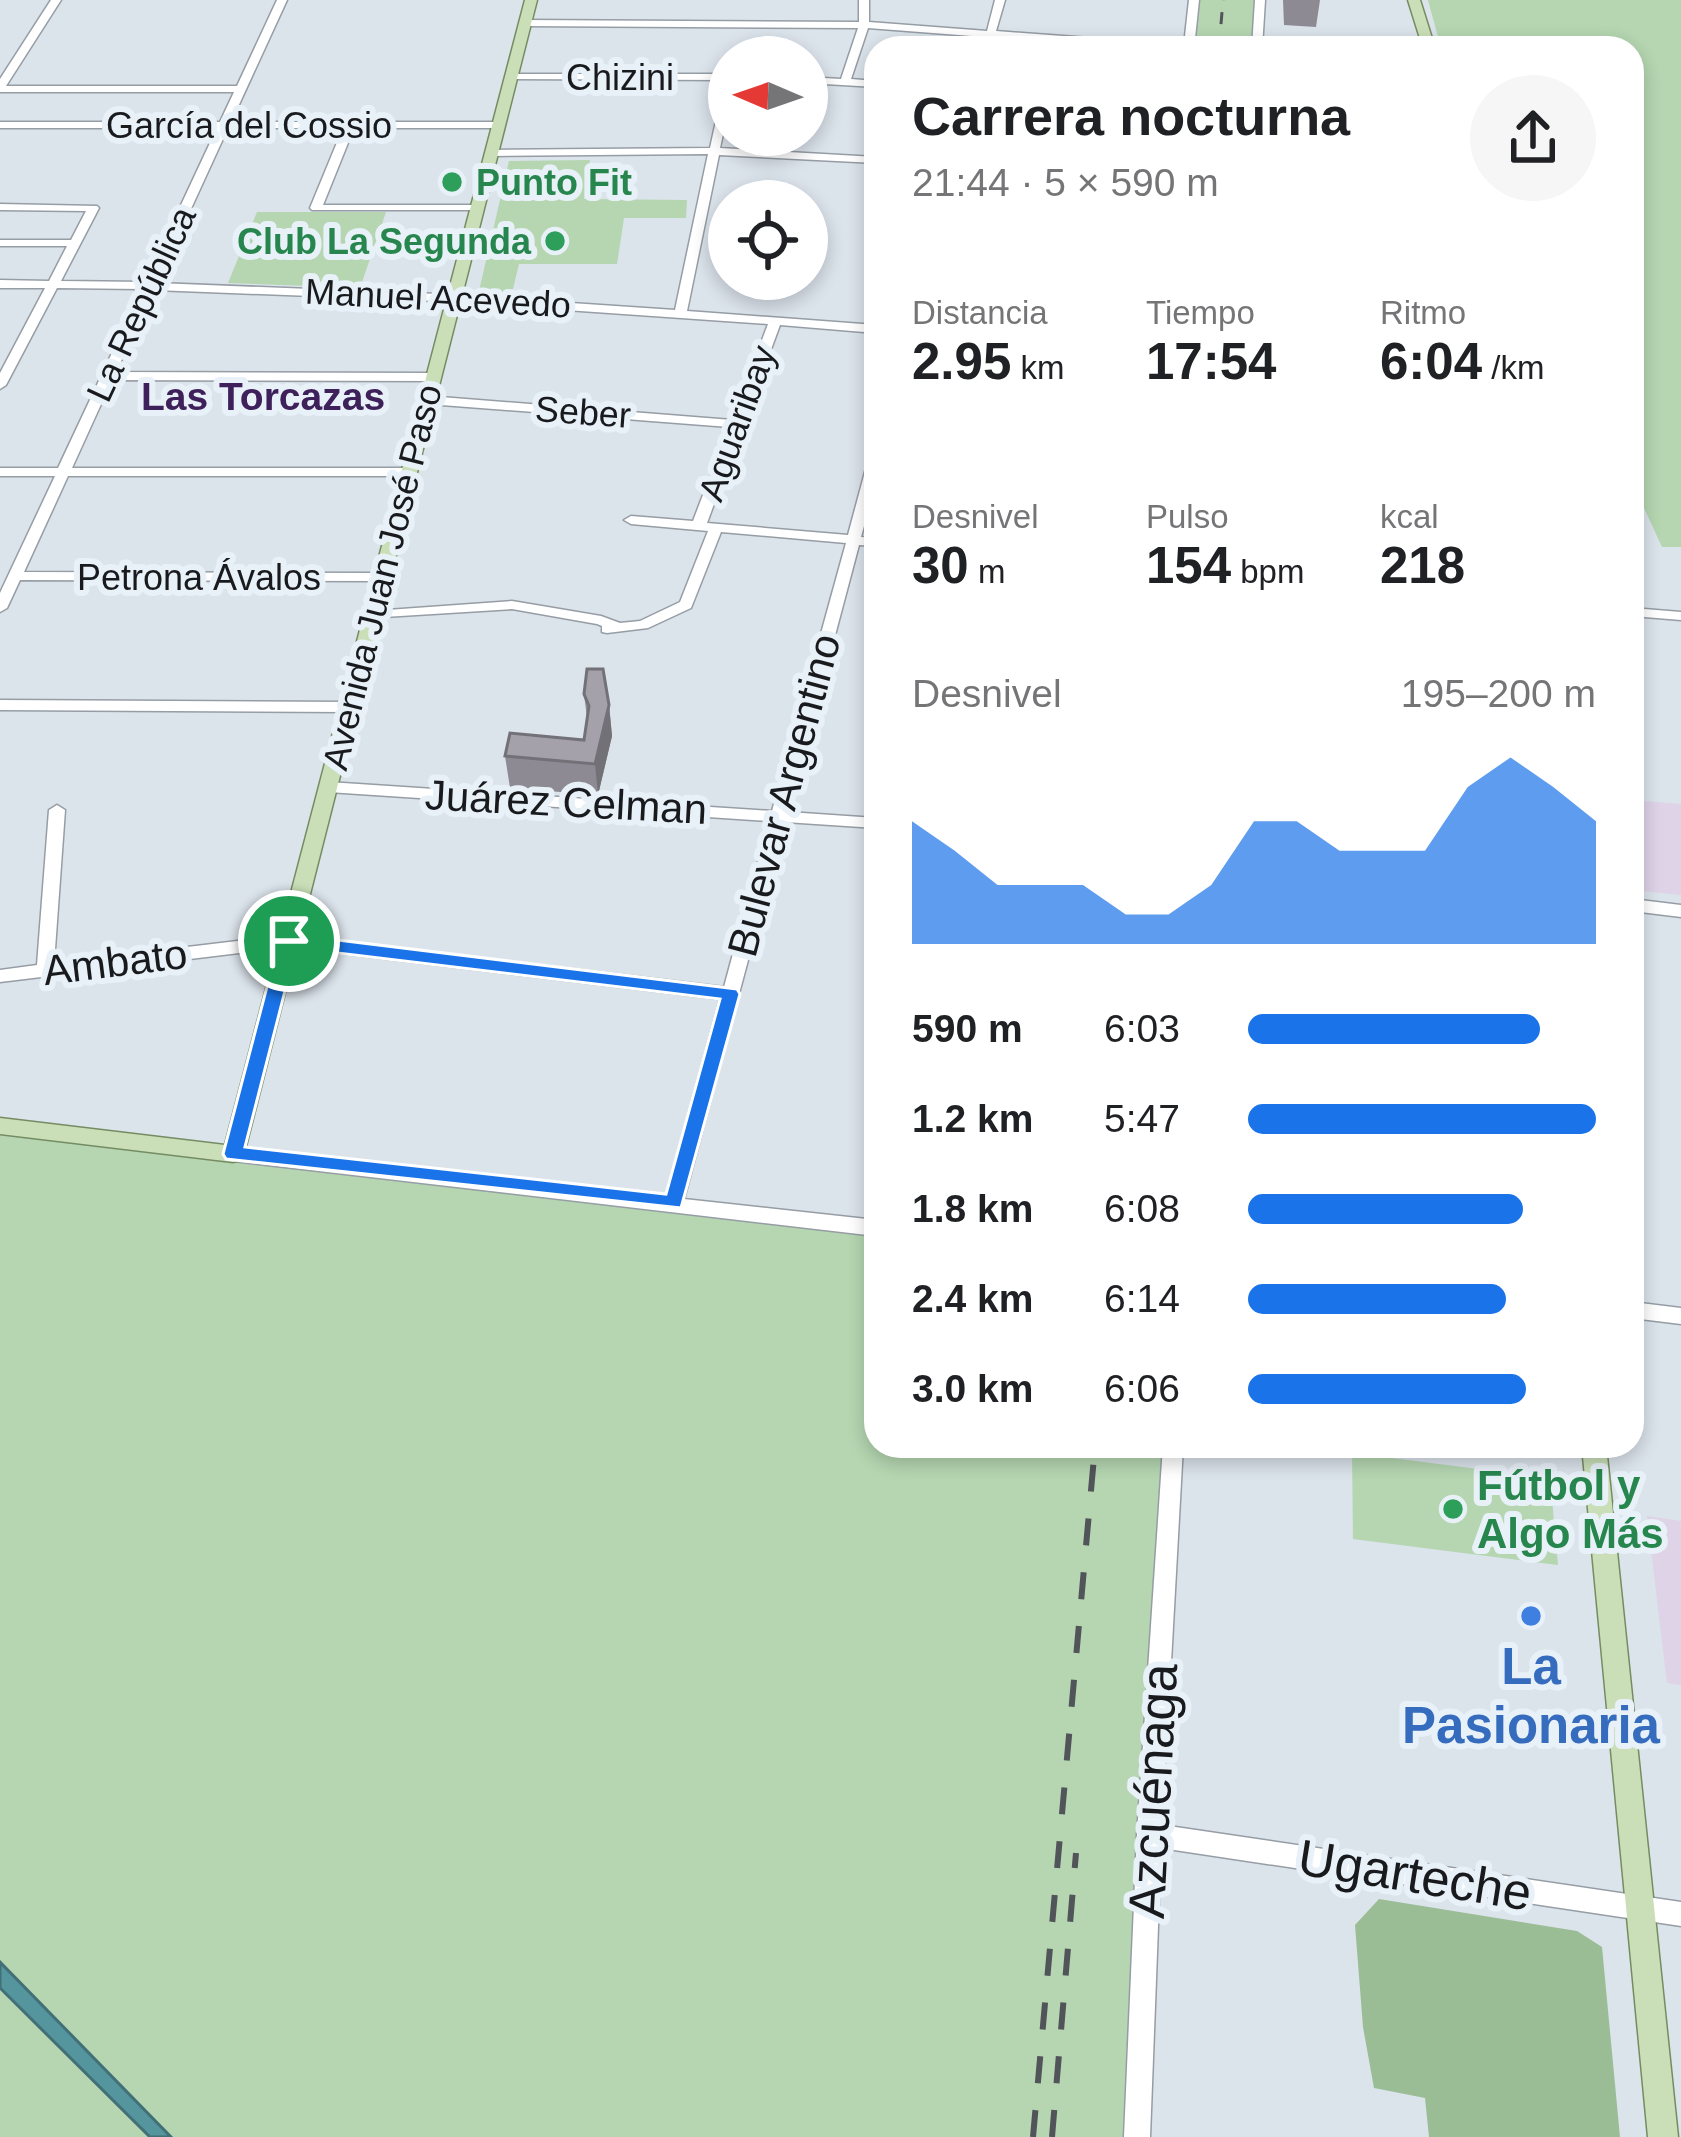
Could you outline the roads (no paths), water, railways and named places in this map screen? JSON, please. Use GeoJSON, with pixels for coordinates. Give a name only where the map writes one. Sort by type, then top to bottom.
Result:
{"type":"FeatureCollection","features":[{"type":"Feature","properties":{"kind":"main road","name":"Avenida Juan José Paso"},"geometry":{"type":"LineString","coordinates":[[233,1154],[531,0]]}},
{"type":"Feature","properties":{"kind":"main road"},"geometry":{"type":"LineString","coordinates":[[1400,0],[1410,36]]}},
{"type":"Feature","properties":{"kind":"main road"},"geometry":{"type":"LineString","coordinates":[[1414,0],[1425,36]]}},
{"type":"Feature","properties":{"kind":"main road"},"geometry":{"type":"LineString","coordinates":[[0,1126],[233,1154]]}},
{"type":"Feature","properties":{"kind":"main road"},"geometry":{"type":"LineString","coordinates":[[1595,1458],[1663,2137]]}},
{"type":"Feature","properties":{"kind":"street"},"geometry":{"type":"LineString","coordinates":[[0,88],[56,0]]}},
{"type":"Feature","properties":{"kind":"street","name":"La República"},"geometry":{"type":"LineString","coordinates":[[0,608],[282,0]]}},
{"type":"Feature","properties":{"kind":"street"},"geometry":{"type":"LineString","coordinates":[[845,81],[864,25],[864,0]]}},
{"type":"Feature","properties":{"kind":"street"},"geometry":{"type":"LineString","coordinates":[[991,34],[1000,0]]}},
{"type":"Feature","properties":{"kind":"street"},"geometry":{"type":"LineString","coordinates":[[1190,36],[1195,0]]}},
{"type":"Feature","properties":{"kind":"street"},"geometry":{"type":"LineString","coordinates":[[1258,36],[1260,0]]}},
{"type":"Feature","properties":{"kind":"street"},"geometry":{"type":"LineString","coordinates":[[525,23],[864,25],[1019,36]]}},
{"type":"Feature","properties":{"kind":"street","name":"Chizini"},"geometry":{"type":"LineString","coordinates":[[511,77],[708,79]]}},
{"type":"Feature","properties":{"kind":"street"},"geometry":{"type":"LineString","coordinates":[[828,81],[864,83]]}},
{"type":"Feature","properties":{"kind":"street"},"geometry":{"type":"LineString","coordinates":[[0,88],[241,89]]}},
{"type":"Feature","properties":{"kind":"street","name":"García del Cossio"},"geometry":{"type":"LineString","coordinates":[[0,125],[499,125]]}},
{"type":"Feature","properties":{"kind":"street"},"geometry":{"type":"LineString","coordinates":[[350,125],[316,208],[478,207]]}},
{"type":"Feature","properties":{"kind":"street"},"geometry":{"type":"LineString","coordinates":[[491,153],[708,151]]}},
{"type":"Feature","properties":{"kind":"street"},"geometry":{"type":"LineString","coordinates":[[680,314],[712,156]]}},
{"type":"Feature","properties":{"kind":"street"},"geometry":{"type":"LineString","coordinates":[[804,156],[864,159]]}},
{"type":"Feature","properties":{"kind":"street"},"geometry":{"type":"LineString","coordinates":[[0,208],[93,208],[0,385]]}},
{"type":"Feature","properties":{"kind":"street"},"geometry":{"type":"LineString","coordinates":[[0,243],[75,243]]}},
{"type":"Feature","properties":{"kind":"street","name":"Manuel Acevedo"},"geometry":{"type":"LineString","coordinates":[[0,284],[150,284],[454,296],[864,328]]}},
{"type":"Feature","properties":{"kind":"street","name":"Aguaribay"},"geometry":{"type":"LineString","coordinates":[[699,526],[775,321]]}},
{"type":"Feature","properties":{"kind":"street"},"geometry":{"type":"LineString","coordinates":[[107,376],[434,377]]}},
{"type":"Feature","properties":{"kind":"street","name":"Seber"},"geometry":{"type":"LineString","coordinates":[[428,400],[738,424]]}},
{"type":"Feature","properties":{"kind":"street"},"geometry":{"type":"LineString","coordinates":[[0,472],[409,472]]}},
{"type":"Feature","properties":{"kind":"street","name":"Bulevar Argentino"},"geometry":{"type":"LineString","coordinates":[[674,1202],[864,502]]}},
{"type":"Feature","properties":{"kind":"street"},"geometry":{"type":"LineString","coordinates":[[631,520],[864,541]]}},
{"type":"Feature","properties":{"kind":"street"},"geometry":{"type":"LineString","coordinates":[[373,615],[496,605],[575,618],[590,628],[643,625],[686,605],[716,527]]}},
{"type":"Feature","properties":{"kind":"street","name":"Petrona Ávalos"},"geometry":{"type":"LineString","coordinates":[[15,576],[382,578]]}},
{"type":"Feature","properties":{"kind":"street"},"geometry":{"type":"LineString","coordinates":[[1644,612],[1681,616]]}},
{"type":"Feature","properties":{"kind":"street"},"geometry":{"type":"LineString","coordinates":[[0,704],[349,707]]}},
{"type":"Feature","properties":{"kind":"street","name":"Juárez Celman"},"geometry":{"type":"LineString","coordinates":[[328,787],[864,822]]}},
{"type":"Feature","properties":{"kind":"street"},"geometry":{"type":"LineString","coordinates":[[45,970],[57,810]]}},
{"type":"Feature","properties":{"kind":"street"},"geometry":{"type":"LineString","coordinates":[[1644,906],[1681,911]]}},
{"type":"Feature","properties":{"kind":"street","name":"Ambato"},"geometry":{"type":"LineString","coordinates":[[0,976],[289,941],[730,994]]}},
{"type":"Feature","properties":{"kind":"street"},"geometry":{"type":"LineString","coordinates":[[233,1154],[864,1226]]}},
{"type":"Feature","properties":{"kind":"street"},"geometry":{"type":"LineString","coordinates":[[1644,1311],[1681,1316]]}},
{"type":"Feature","properties":{"kind":"street","name":"Azcuénaga"},"geometry":{"type":"LineString","coordinates":[[1137,2137],[1149,1834],[1172,1458]]}},
{"type":"Feature","properties":{"kind":"street","name":"Ugarteche"},"geometry":{"type":"LineString","coordinates":[[1149,1834],[1681,1914]]}},
{"type":"Feature","properties":{"kind":"water"},"geometry":{"type":"Polygon","coordinates":[[[0,1962],[171,2137],[150,2137],[0,1988],[0,1962]]]}},
{"type":"Feature","properties":{"kind":"railway"},"geometry":{"type":"LineString","coordinates":[[1220,36],[1223,0]]}},
{"type":"Feature","properties":{"kind":"railway"},"geometry":{"type":"LineString","coordinates":[[1033,2137],[1094,1458]]}},
{"type":"Feature","properties":{"kind":"railway"},"geometry":{"type":"LineString","coordinates":[[1052,2137],[1076,1853]]}},
{"type":"Feature","properties":{"kind":"place","name":"Punto Fit"},"geometry":{"type":"Point","coordinates":[452,182]}},
{"type":"Feature","properties":{"kind":"place","name":"Club La Segunda"},"geometry":{"type":"Point","coordinates":[555,241]}},
{"type":"Feature","properties":{"kind":"place","name":"Fútbol y Algo Más"},"geometry":{"type":"Point","coordinates":[1453,1509]}},
{"type":"Feature","properties":{"kind":"place","name":"La Pasionaria"},"geometry":{"type":"Point","coordinates":[1531,1616]}},
{"type":"Feature","properties":{"kind":"district","name":"Las Torcazas"},"geometry":{"type":"Point","coordinates":[263,396]}}]}
